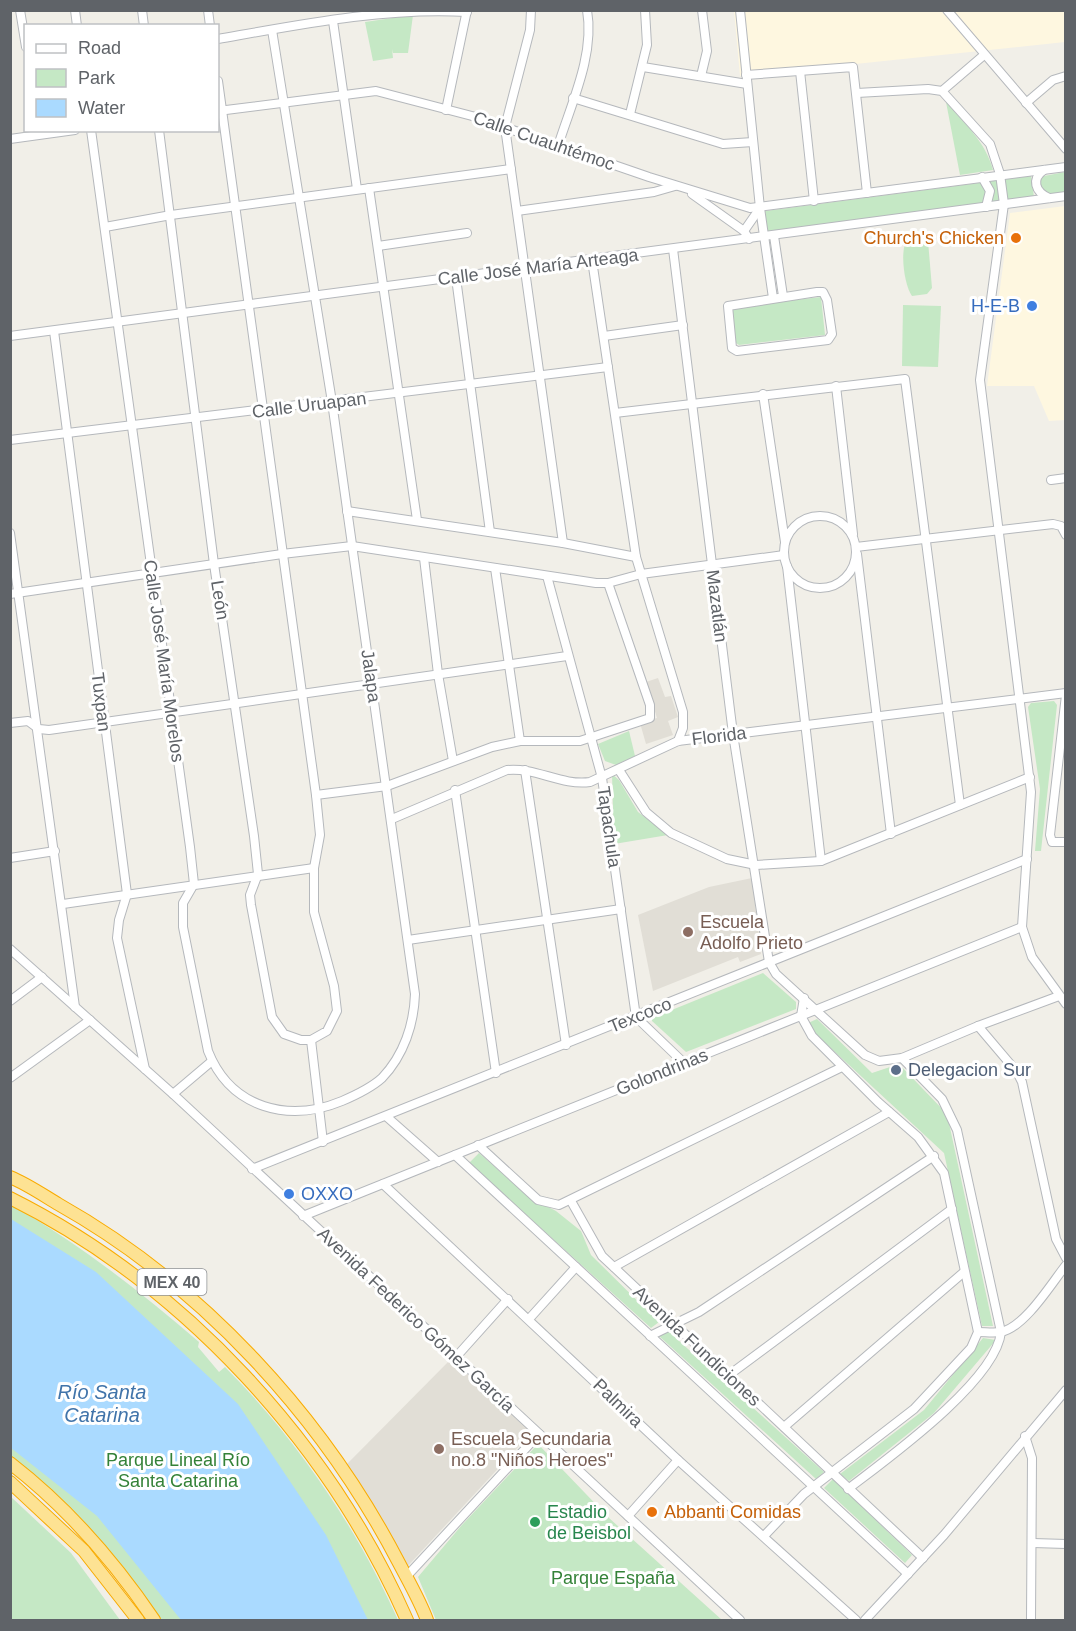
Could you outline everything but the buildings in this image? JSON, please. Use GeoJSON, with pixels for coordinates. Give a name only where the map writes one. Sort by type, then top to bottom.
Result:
{"type":"FeatureCollection","features":[{"type":"Feature","properties":{"kind":"highway","name":"MEX 40"},"geometry":{"type":"LineString","coordinates":[[10,1177],[82,1217],[177,1286],[262,1369],[337,1462],[379,1526],[427,1620]]}},
{"type":"Feature","properties":{"kind":"highway","name":"MEX 40"},"geometry":{"type":"LineString","coordinates":[[10,1197],[61,1224],[107,1254],[205,1336],[254,1386],[340,1498],[372,1550],[407,1620]]}},
{"type":"Feature","properties":{"kind":"highway"},"geometry":{"type":"LineString","coordinates":[[177,1286],[205,1336]]}},
{"type":"Feature","properties":{"kind":"highway"},"geometry":{"type":"LineString","coordinates":[[219,1349],[275,1393],[286,1397]]}},
{"type":"Feature","properties":{"kind":"highway"},"geometry":{"type":"LineString","coordinates":[[10,1463],[56,1503],[93,1540],[154,1620]]}},
{"type":"Feature","properties":{"kind":"highway"},"geometry":{"type":"LineString","coordinates":[[10,1482],[84,1551],[138,1620]]}},
{"type":"Feature","properties":{"kind":"street"},"geometry":{"type":"LineString","coordinates":[[20,10],[24,35]]}},
{"type":"Feature","properties":{"kind":"street"},"geometry":{"type":"LineString","coordinates":[[531,10],[530,30],[505,127],[563,543]]}},
{"type":"Feature","properties":{"kind":"street"},"geometry":{"type":"LineString","coordinates":[[558,146],[590,38],[587,10]]}},
{"type":"Feature","properties":{"kind":"street"},"geometry":{"type":"LineString","coordinates":[[630,114],[643,67],[648,37],[645,10]]}},
{"type":"Feature","properties":{"kind":"street"},"geometry":{"type":"LineString","coordinates":[[701,76],[707,51],[702,10]]}},
{"type":"Feature","properties":{"kind":"street"},"geometry":{"type":"LineString","coordinates":[[740,10],[760,208],[773,298]]}},
{"type":"Feature","properties":{"kind":"street"},"geometry":{"type":"LineString","coordinates":[[947,10],[1065,149]]}},
{"type":"Feature","properties":{"kind":"street"},"geometry":{"type":"LineString","coordinates":[[219,39],[333,21],[430,11],[467,11],[446,110]]}},
{"type":"Feature","properties":{"kind":"street"},"geometry":{"type":"LineString","coordinates":[[333,21],[357,189]]}},
{"type":"Feature","properties":{"kind":"street","name":"Jalapa"},"geometry":{"type":"LineString","coordinates":[[272,30],[332,402],[392,819],[415,1000],[410,1028],[390,1068],[375,1084],[349,1098],[319,1109]]}},
{"type":"Feature","properties":{"kind":"street"},"geometry":{"type":"LineString","coordinates":[[942,91],[984,56]]}},
{"type":"Feature","properties":{"kind":"street"},"geometry":{"type":"LineString","coordinates":[[643,67],[746,80],[800,71],[853,67],[867,194],[1000,174],[1065,167]]}},
{"type":"Feature","properties":{"kind":"street"},"geometry":{"type":"LineString","coordinates":[[800,71],[814,201]]}},
{"type":"Feature","properties":{"kind":"street"},"geometry":{"type":"LineString","coordinates":[[1026,103],[1053,80],[1065,76]]}},
{"type":"Feature","properties":{"kind":"street"},"geometry":{"type":"LineString","coordinates":[[857,93],[928,89],[942,91],[990,144],[1000,174],[1004,204],[980,380],[1030,777],[1022,927],[1032,957],[1065,1004]]}},
{"type":"Feature","properties":{"kind":"street","name":"Calle Cuauhtémoc"},"geometry":{"type":"LineString","coordinates":[[220,111],[343,94],[376,92],[505,127],[746,208],[867,194]]}},
{"type":"Feature","properties":{"kind":"street"},"geometry":{"type":"LineString","coordinates":[[219,96],[250,304],[320,835],[314,868],[314,912],[334,986],[337,1011],[327,1031],[311,1040],[323,1142]]}},
{"type":"Feature","properties":{"kind":"street"},"geometry":{"type":"LineString","coordinates":[[573,98],[723,144],[753,142]]}},
{"type":"Feature","properties":{"kind":"street","name":"Calle José María Morelos"},"geometry":{"type":"LineString","coordinates":[[91,132],[194,884]]}},
{"type":"Feature","properties":{"kind":"street","name":"León"},"geometry":{"type":"LineString","coordinates":[[159,132],[214,564],[236,701],[258,874],[250,895],[251,905],[272,1017],[284,1034],[301,1040],[311,1040]]}},
{"type":"Feature","properties":{"kind":"street"},"geometry":{"type":"LineString","coordinates":[[10,139],[38,133]]}},
{"type":"Feature","properties":{"kind":"street"},"geometry":{"type":"LineString","coordinates":[[105,227],[171,215],[511,168]]}},
{"type":"Feature","properties":{"kind":"street"},"geometry":{"type":"LineString","coordinates":[[1045,169],[1040,173],[1035,184],[1039,193],[1049,198]]}},
{"type":"Feature","properties":{"kind":"street"},"geometry":{"type":"LineString","coordinates":[[982,177],[990,191],[986,207]]}},
{"type":"Feature","properties":{"kind":"street"},"geometry":{"type":"LineString","coordinates":[[517,211],[680,187],[747,235],[760,208]]}},
{"type":"Feature","properties":{"kind":"street"},"geometry":{"type":"LineString","coordinates":[[369,188],[417,520]]}},
{"type":"Feature","properties":{"kind":"street","name":"Calle José María Arteaga"},"geometry":{"type":"LineString","coordinates":[[10,336],[673,249],[747,235],[774,236],[1065,196]]}},
{"type":"Feature","properties":{"kind":"street"},"geometry":{"type":"LineString","coordinates":[[378,246],[467,234]]}},
{"type":"Feature","properties":{"kind":"street"},"geometry":{"type":"LineString","coordinates":[[774,236],[783,296]]}},
{"type":"Feature","properties":{"kind":"street","name":"Mazatlán"},"geometry":{"type":"LineString","coordinates":[[673,249],[733,734],[756,865],[769,962]]}},
{"type":"Feature","properties":{"kind":"street"},"geometry":{"type":"LineString","coordinates":[[592,260],[636,557],[683,712],[683,728],[678,741]]}},
{"type":"Feature","properties":{"kind":"street"},"geometry":{"type":"LineString","coordinates":[[456,278],[490,532]]}},
{"type":"Feature","properties":{"kind":"street"},"geometry":{"type":"LineString","coordinates":[[823,292],[827,300],[831,337],[734,350],[731,346],[728,306],[773,298],[823,292]]}},
{"type":"Feature","properties":{"kind":"street"},"geometry":{"type":"LineString","coordinates":[[604,336],[683,326]]}},
{"type":"Feature","properties":{"kind":"street","name":"Tuxpan"},"geometry":{"type":"LineString","coordinates":[[54,331],[65,433],[127,894],[119,920],[117,938],[145,1070]]}},
{"type":"Feature","properties":{"kind":"street","name":"Calle Uruapan"},"geometry":{"type":"LineString","coordinates":[[10,440],[132,427],[608,367]]}},
{"type":"Feature","properties":{"kind":"street"},"geometry":{"type":"LineString","coordinates":[[615,413],[905,379],[960,805]]}},
{"type":"Feature","properties":{"kind":"street"},"geometry":{"type":"LineString","coordinates":[[836,386],[891,834]]}},
{"type":"Feature","properties":{"kind":"street"},"geometry":{"type":"LineString","coordinates":[[763,394],[785,543],[784,555],[820,861]]}},
{"type":"Feature","properties":{"kind":"street"},"geometry":{"type":"LineString","coordinates":[[1052,480],[1065,478]]}},
{"type":"Feature","properties":{"kind":"street"},"geometry":{"type":"LineString","coordinates":[[348,512],[417,520],[636,557]]}},
{"type":"Feature","properties":{"kind":"street"},"geometry":{"type":"LineString","coordinates":[[785,543],[797,524],[817,516],[838,521],[853,537]]}},
{"type":"Feature","properties":{"kind":"street"},"geometry":{"type":"LineString","coordinates":[[856,550],[998,530],[1061,526],[1065,535]]}},
{"type":"Feature","properties":{"kind":"street"},"geometry":{"type":"LineString","coordinates":[[10,533],[15,593],[39,729],[75,1007]]}},
{"type":"Feature","properties":{"kind":"street"},"geometry":{"type":"LineString","coordinates":[[15,593],[352,546],[608,583],[641,573],[784,555]]}},
{"type":"Feature","properties":{"kind":"street"},"geometry":{"type":"LineString","coordinates":[[787,566],[799,582],[807,586],[827,588],[836,585],[851,572],[856,550]]}},
{"type":"Feature","properties":{"kind":"street"},"geometry":{"type":"LineString","coordinates":[[424,558],[438,674],[453,761]]}},
{"type":"Feature","properties":{"kind":"street"},"geometry":{"type":"LineString","coordinates":[[495,568],[520,741]]}},
{"type":"Feature","properties":{"kind":"street","name":"Tapachula"},"geometry":{"type":"LineString","coordinates":[[547,576],[567,656],[603,778],[636,1017]]}},
{"type":"Feature","properties":{"kind":"street"},"geometry":{"type":"LineString","coordinates":[[316,795],[387,786],[492,747],[520,741],[568,742],[590,738],[633,725],[652,715],[608,583]]}},
{"type":"Feature","properties":{"kind":"street"},"geometry":{"type":"LineString","coordinates":[[10,723],[28,721],[39,729],[49,730],[236,701],[302,694],[567,656]]}},
{"type":"Feature","properties":{"kind":"street"},"geometry":{"type":"LineString","coordinates":[[1065,694],[1050,835],[1052,842],[1065,842]]}},
{"type":"Feature","properties":{"kind":"street","name":"Florida"},"geometry":{"type":"LineString","coordinates":[[392,819],[498,772],[525,770],[577,784],[603,778],[651,752],[678,741],[1065,694]]}},
{"type":"Feature","properties":{"kind":"street"},"geometry":{"type":"LineString","coordinates":[[525,770],[566,1045]]}},
{"type":"Feature","properties":{"kind":"street"},"geometry":{"type":"LineString","coordinates":[[619,770],[646,812],[671,832],[728,859],[756,865],[820,861],[1030,777]]}},
{"type":"Feature","properties":{"kind":"street"},"geometry":{"type":"LineString","coordinates":[[455,790],[496,1073]]}},
{"type":"Feature","properties":{"kind":"street"},"geometry":{"type":"LineString","coordinates":[[10,858],[56,851]]}},
{"type":"Feature","properties":{"kind":"street","name":"Texcoco"},"geometry":{"type":"LineString","coordinates":[[252,1169],[387,1117],[1027,859]]}},
{"type":"Feature","properties":{"kind":"street"},"geometry":{"type":"LineString","coordinates":[[63,904],[258,874],[314,868]]}},
{"type":"Feature","properties":{"kind":"street"},"geometry":{"type":"LineString","coordinates":[[194,884],[183,903],[183,927],[212,1061],[230,1084],[270,1110],[295,1113],[319,1109]]}},
{"type":"Feature","properties":{"kind":"street"},"geometry":{"type":"LineString","coordinates":[[408,940],[621,909]]}},
{"type":"Feature","properties":{"kind":"street","name":"Golondrinas"},"geometry":{"type":"LineString","coordinates":[[303,1216],[1022,927]]}},
{"type":"Feature","properties":{"kind":"street","name":"Avenida Federico Gómez García"},"geometry":{"type":"LineString","coordinates":[[10,949],[173,1094],[740,1620]]}},
{"type":"Feature","properties":{"kind":"street"},"geometry":{"type":"LineString","coordinates":[[769,962],[776,974],[872,1059],[886,1061],[902,1058],[978,1026],[1059,996]]}},
{"type":"Feature","properties":{"kind":"street"},"geometry":{"type":"LineString","coordinates":[[10,1001],[42,977]]}},
{"type":"Feature","properties":{"kind":"street"},"geometry":{"type":"LineString","coordinates":[[764,1536],[814,1487],[914,1409],[971,1348],[978,1332],[944,1173],[934,1156],[918,1137],[889,1112],[812,1036],[801,1016],[804,998]]}},
{"type":"Feature","properties":{"kind":"street"},"geometry":{"type":"LineString","coordinates":[[636,1017],[684,1063]]}},
{"type":"Feature","properties":{"kind":"street"},"geometry":{"type":"LineString","coordinates":[[10,1078],[90,1020]]}},
{"type":"Feature","properties":{"kind":"street"},"geometry":{"type":"LineString","coordinates":[[978,1026],[1017,1072],[1022,1082],[1056,1239],[1065,1258]]}},
{"type":"Feature","properties":{"kind":"street"},"geometry":{"type":"LineString","coordinates":[[848,1489],[910,1442],[949,1406],[989,1360],[1000,1342],[1001,1332],[951,1114],[942,1099],[902,1058]]}},
{"type":"Feature","properties":{"kind":"street"},"geometry":{"type":"LineString","coordinates":[[173,1094],[212,1061]]}},
{"type":"Feature","properties":{"kind":"street"},"geometry":{"type":"LineString","coordinates":[[478,1145],[538,1200],[553,1205],[571,1201],[842,1067]]}},
{"type":"Feature","properties":{"kind":"street"},"geometry":{"type":"LineString","coordinates":[[614,1267],[889,1112]]}},
{"type":"Feature","properties":{"kind":"street"},"geometry":{"type":"LineString","coordinates":[[387,1117],[438,1162]]}},
{"type":"Feature","properties":{"kind":"street","name":"Avenida Fundiciones"},"geometry":{"type":"LineString","coordinates":[[455,1155],[908,1574]]}},
{"type":"Feature","properties":{"kind":"street"},"geometry":{"type":"LineString","coordinates":[[650,1336],[671,1323],[699,1312],[934,1156]]}},
{"type":"Feature","properties":{"kind":"street","name":"Palmira"},"geometry":{"type":"LineString","coordinates":[[383,1184],[678,1460],[856,1620]]}},
{"type":"Feature","properties":{"kind":"street","name":"Avenida Fundiciones"},"geometry":{"type":"LineString","coordinates":[[571,1201],[602,1256],[923,1558]]}},
{"type":"Feature","properties":{"kind":"street"},"geometry":{"type":"LineString","coordinates":[[729,1375],[952,1209]]}},
{"type":"Feature","properties":{"kind":"street"},"geometry":{"type":"LineString","coordinates":[[978,1332],[1001,1332],[1014,1327],[1026,1316],[1065,1265]]}},
{"type":"Feature","properties":{"kind":"street"},"geometry":{"type":"LineString","coordinates":[[529,1319],[576,1267]]}},
{"type":"Feature","properties":{"kind":"street"},"geometry":{"type":"LineString","coordinates":[[783,1427],[964,1272]]}},
{"type":"Feature","properties":{"kind":"street"},"geometry":{"type":"LineString","coordinates":[[456,1357],[508,1299]]}},
{"type":"Feature","properties":{"kind":"street"},"geometry":{"type":"LineString","coordinates":[[865,1620],[923,1558],[1065,1390]]}},
{"type":"Feature","properties":{"kind":"street"},"geometry":{"type":"LineString","coordinates":[[406,1577],[539,1434]]}},
{"type":"Feature","properties":{"kind":"street"},"geometry":{"type":"LineString","coordinates":[[1025,1436],[1032,1458],[1033,1543],[1030,1620]]}},
{"type":"Feature","properties":{"kind":"street"},"geometry":{"type":"LineString","coordinates":[[628,1516],[678,1460]]}},
{"type":"Feature","properties":{"kind":"street"},"geometry":{"type":"LineString","coordinates":[[1033,1543],[1065,1544]]}},
{"type":"Feature","properties":{"kind":"shaded area"},"geometry":{"type":"Polygon","coordinates":[[[734,11],[1065,11],[1065,42],[740,76],[734,11]]]}},
{"type":"Feature","properties":{"kind":"shaded area"},"geometry":{"type":"Polygon","coordinates":[[[1065,206],[1065,420],[1049,421],[1034,386],[987,386],[1010,213],[1065,206]]]}},
{"type":"Feature","properties":{"kind":"shaded area"},"geometry":{"type":"Polygon","coordinates":[[[658,678],[665,697],[671,696],[678,717],[668,721],[673,735],[646,744],[640,723],[657,718],[646,682],[658,678]]]}},
{"type":"Feature","properties":{"kind":"shaded area"},"geometry":{"type":"Polygon","coordinates":[[[752,878],[761,954],[740,962],[738,957],[653,991],[638,915],[709,887],[752,878]]]}},
{"type":"Feature","properties":{"kind":"shaded area","name":"Escuela Secundaria no.8 \"Niños Heroes\""},"geometry":{"type":"Polygon","coordinates":[[[451,1359],[532,1432],[405,1569],[345,1466],[451,1359]]]}},
{"type":"Feature","properties":{"kind":"green space"},"geometry":{"type":"Polygon","coordinates":[[[413,15],[408,53],[393,53],[392,49],[393,58],[373,61],[365,22],[413,15]]]}},
{"type":"Feature","properties":{"kind":"green space"},"geometry":{"type":"Polygon","coordinates":[[[946,102],[980,142],[993,170],[960,175],[946,102]]]}},
{"type":"Feature","properties":{"kind":"green space"},"geometry":{"type":"Polygon","coordinates":[[[1065,172],[1065,193],[1048,194],[1040,186],[1040,180],[1044,176],[1065,172]]]}},
{"type":"Feature","properties":{"kind":"green space"},"geometry":{"type":"Polygon","coordinates":[[[1031,176],[1034,197],[767,234],[765,211],[1031,176]]]}},
{"type":"Feature","properties":{"kind":"green space"},"geometry":{"type":"Polygon","coordinates":[[[923,237],[928,241],[932,288],[927,294],[912,296],[905,275],[903,258],[905,243],[908,238],[923,237]]]}},
{"type":"Feature","properties":{"kind":"green space"},"geometry":{"type":"Polygon","coordinates":[[[821,297],[825,335],[739,345],[736,343],[732,310],[735,307],[821,297]]]}},
{"type":"Feature","properties":{"kind":"green space"},"geometry":{"type":"Polygon","coordinates":[[[903,305],[941,306],[938,367],[902,366],[903,305]]]}},
{"type":"Feature","properties":{"kind":"green space"},"geometry":{"type":"Polygon","coordinates":[[[1054,701],[1057,705],[1041,851],[1035,851],[1040,789],[1028,707],[1031,703],[1054,701]]]}},
{"type":"Feature","properties":{"kind":"green space"},"geometry":{"type":"Polygon","coordinates":[[[629,731],[635,756],[616,765],[605,761],[598,744],[629,731]]]}},
{"type":"Feature","properties":{"kind":"green space"},"geometry":{"type":"Polygon","coordinates":[[[612,774],[619,780],[638,812],[668,835],[614,844],[612,774]]]}},
{"type":"Feature","properties":{"kind":"green space"},"geometry":{"type":"Polygon","coordinates":[[[763,973],[796,1002],[796,1009],[686,1052],[652,1021],[652,1018],[763,973]]]}},
{"type":"Feature","properties":{"kind":"green space"},"geometry":{"type":"Polygon","coordinates":[[[817,1019],[872,1073],[899,1064],[947,1114],[993,1326],[982,1326],[944,1153],[808,1027],[808,1023],[817,1019]]]}},
{"type":"Feature","properties":{"kind":"green space"},"geometry":{"type":"Polygon","coordinates":[[[479,1153],[529,1197],[556,1211],[581,1231],[591,1255],[659,1322],[651,1328],[469,1163],[479,1153]]]}},
{"type":"Feature","properties":{"kind":"green space","name":"Río Santa Catarina"},"geometry":{"type":"Polygon","coordinates":[[[10,1204],[60,1235],[131,1286],[199,1342],[198,1347],[219,1372],[225,1367],[277,1424],[323,1486],[364,1552],[398,1620],[160,1620],[141,1592],[32,1473],[11,1456],[10,1204]]]}},
{"type":"Feature","properties":{"kind":"green space"},"geometry":{"type":"Polygon","coordinates":[[[667,1330],[824,1472],[816,1479],[659,1336],[667,1330]]]}},
{"type":"Feature","properties":{"kind":"green space"},"geometry":{"type":"Polygon","coordinates":[[[983,1338],[996,1340],[934,1413],[849,1481],[840,1474],[924,1410],[983,1338]]]}},
{"type":"Feature","properties":{"kind":"green space","name":"Parque España"},"geometry":{"type":"Polygon","coordinates":[[[538,1444],[609,1518],[722,1620],[436,1620],[418,1577],[461,1526],[538,1444]]]}},
{"type":"Feature","properties":{"kind":"green space"},"geometry":{"type":"Polygon","coordinates":[[[833,1479],[912,1555],[905,1563],[824,1488],[833,1479]]]}},
{"type":"Feature","properties":{"kind":"green space"},"geometry":{"type":"Polygon","coordinates":[[[10,1496],[71,1553],[120,1620],[11,1620],[10,1496]]]}},
{"type":"Feature","properties":{"kind":"water","name":"Río Santa Catarina"},"geometry":{"type":"Polygon","coordinates":[[[11,1219],[96,1272],[238,1404],[326,1535],[368,1620],[181,1620],[97,1516],[11,1448],[11,1219]]]}},
{"type":"Feature","properties":{"kind":"place","name":"Church's Chicken"},"geometry":{"type":"Point","coordinates":[1016,238]}},
{"type":"Feature","properties":{"kind":"place","name":"H-E-B"},"geometry":{"type":"Point","coordinates":[1032,306]}},
{"type":"Feature","properties":{"kind":"place","name":"Escuela Adolfo Prieto"},"geometry":{"type":"Point","coordinates":[688,932]}},
{"type":"Feature","properties":{"kind":"place","name":"Delegacion Sur"},"geometry":{"type":"Point","coordinates":[896,1070]}},
{"type":"Feature","properties":{"kind":"place","name":"OXXO"},"geometry":{"type":"Point","coordinates":[289,1194]}},
{"type":"Feature","properties":{"kind":"place","name":"Escuela Secundaria no.8 \"Niños Heroes\""},"geometry":{"type":"Point","coordinates":[439,1449]}},
{"type":"Feature","properties":{"kind":"place","name":"Abbanti Comidas"},"geometry":{"type":"Point","coordinates":[652,1512]}},
{"type":"Feature","properties":{"kind":"place","name":"Estadio de Beisbol"},"geometry":{"type":"Point","coordinates":[535,1522]}},
{"type":"Feature","properties":{"kind":"park label","name":"Parque Lineal Río Santa Catarina"},"geometry":{"type":"Point","coordinates":[178,1470]}}]}
